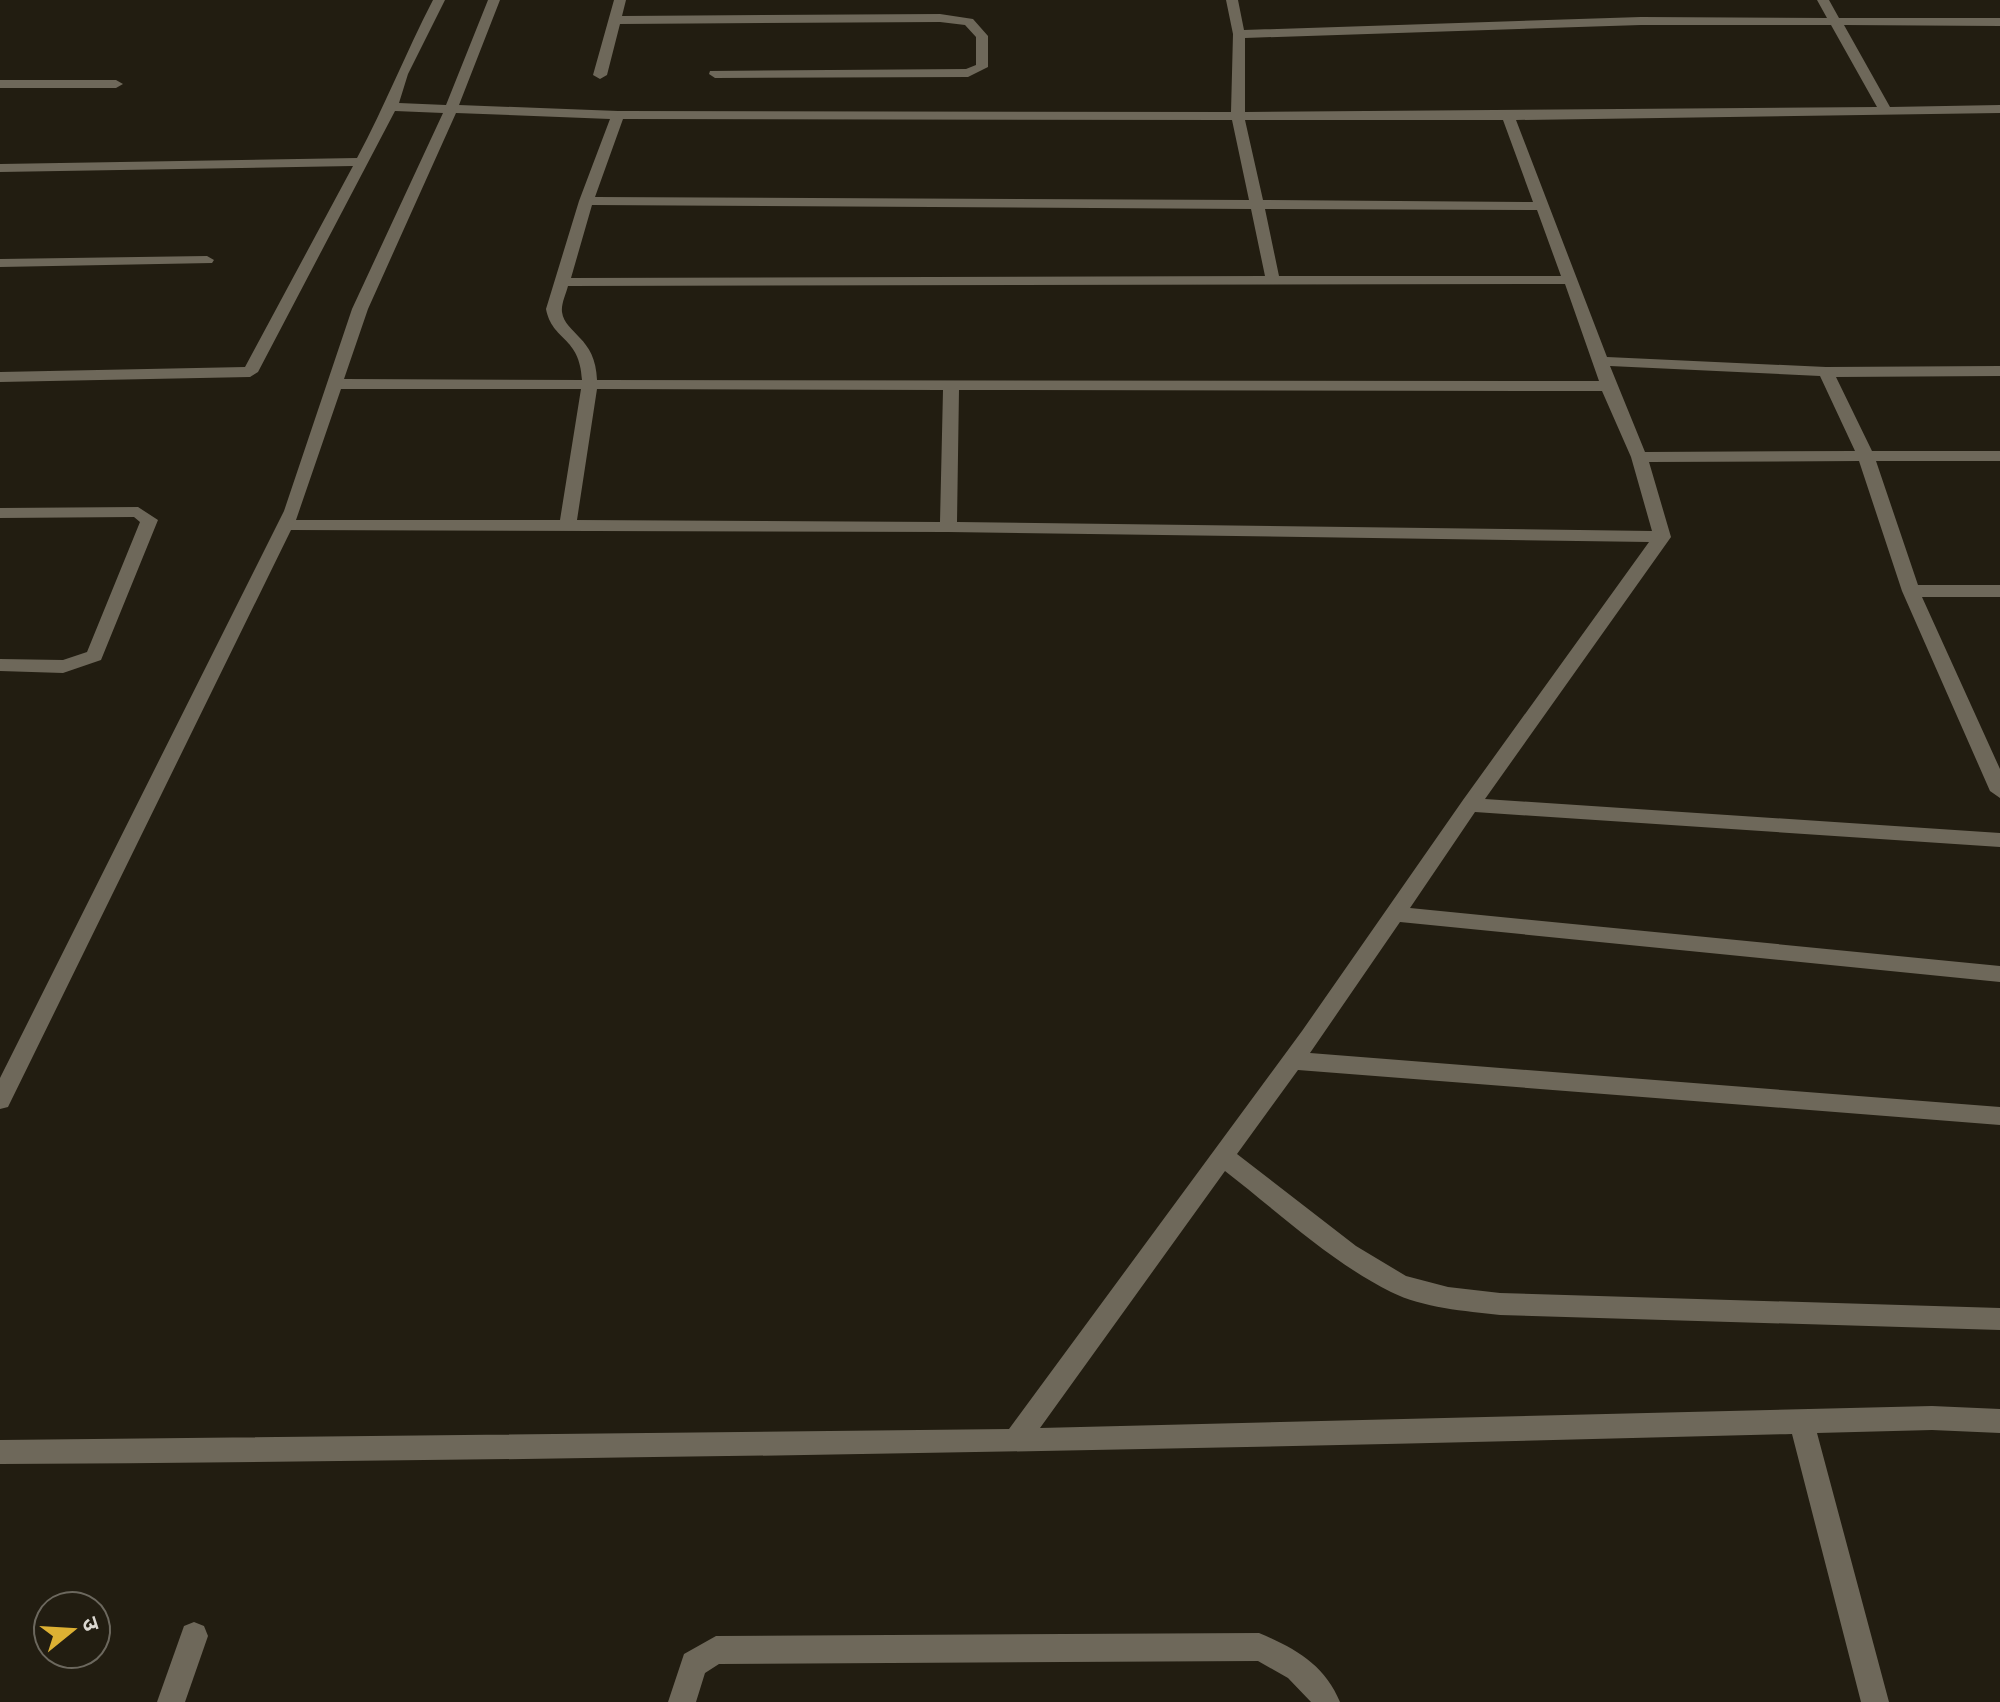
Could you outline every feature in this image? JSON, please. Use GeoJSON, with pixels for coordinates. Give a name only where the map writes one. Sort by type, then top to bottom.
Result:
{"type":"FeatureCollection","features":[{"type":"Feature","properties":{"kind":"street"},"geometry":{"type":"LineString","coordinates":[[0,377],[250,372],[359,162],[391,107],[402,74],[439,0]]}},
{"type":"Feature","properties":{"kind":"street"},"geometry":{"type":"LineString","coordinates":[[0,1100],[285,525],[360,309],[450,111],[494,0]]}},
{"type":"Feature","properties":{"kind":"street"},"geometry":{"type":"LineString","coordinates":[[600,75],[620,0]]}},
{"type":"Feature","properties":{"kind":"street"},"geometry":{"type":"LineString","coordinates":[[1232,0],[1239,34],[1238,116],[1273,281]]}},
{"type":"Feature","properties":{"kind":"street"},"geometry":{"type":"LineString","coordinates":[[1823,0],[1832,21],[1884,108]]}},
{"type":"Feature","properties":{"kind":"street"},"geometry":{"type":"LineString","coordinates":[[615,20],[940,18],[969,22],[982,36],[982,67],[968,73],[715,74]]}},
{"type":"Feature","properties":{"kind":"street"},"geometry":{"type":"LineString","coordinates":[[1239,34],[1641,21],[2000,22]]}},
{"type":"Feature","properties":{"kind":"street"},"geometry":{"type":"LineString","coordinates":[[0,84],[116,84]]}},
{"type":"Feature","properties":{"kind":"street"},"geometry":{"type":"LineString","coordinates":[[391,107],[618,115],[1238,116],[1508,116],[1884,108],[2000,109]]}},
{"type":"Feature","properties":{"kind":"street"},"geometry":{"type":"LineString","coordinates":[[567,527],[590,382],[582,344],[553,315],[586,201],[618,115]]}},
{"type":"Feature","properties":{"kind":"street"},"geometry":{"type":"LineString","coordinates":[[1508,116],[1608,386],[1639,457],[1662,537]]}},
{"type":"Feature","properties":{"kind":"street"},"geometry":{"type":"LineString","coordinates":[[0,168],[359,162]]}},
{"type":"Feature","properties":{"kind":"street"},"geometry":{"type":"LineString","coordinates":[[586,201],[1543,206]]}},
{"type":"Feature","properties":{"kind":"street"},"geometry":{"type":"LineString","coordinates":[[0,263],[207,260]]}},
{"type":"Feature","properties":{"kind":"street"},"geometry":{"type":"LineString","coordinates":[[561,282],[1568,280]]}},
{"type":"Feature","properties":{"kind":"street"},"geometry":{"type":"LineString","coordinates":[[1601,361],[1826,372],[2000,371]]}},
{"type":"Feature","properties":{"kind":"street"},"geometry":{"type":"LineString","coordinates":[[1826,372],[1866,457],[1911,591],[1992,751],[2000,791]]}},
{"type":"Feature","properties":{"kind":"street"},"geometry":{"type":"LineString","coordinates":[[334,384],[590,382],[1608,386]]}},
{"type":"Feature","properties":{"kind":"street"},"geometry":{"type":"LineString","coordinates":[[948,527],[951,384]]}},
{"type":"Feature","properties":{"kind":"street"},"geometry":{"type":"LineString","coordinates":[[1639,457],[2000,456]]}},
{"type":"Feature","properties":{"kind":"street"},"geometry":{"type":"LineString","coordinates":[[0,513],[138,512],[144,513],[149,520],[95,656],[88,661],[71,664],[0,665]]}},
{"type":"Feature","properties":{"kind":"street"},"geometry":{"type":"LineString","coordinates":[[285,525],[948,527],[1662,537]]}},
{"type":"Feature","properties":{"kind":"street"},"geometry":{"type":"LineString","coordinates":[[1017,1439],[1293,1061],[1470,805],[1662,537]]}},
{"type":"Feature","properties":{"kind":"street"},"geometry":{"type":"LineString","coordinates":[[1911,591],[2000,591]]}},
{"type":"Feature","properties":{"kind":"street"},"geometry":{"type":"LineString","coordinates":[[1470,805],[2000,840]]}},
{"type":"Feature","properties":{"kind":"street"},"geometry":{"type":"LineString","coordinates":[[1395,914],[2000,974]]}},
{"type":"Feature","properties":{"kind":"street"},"geometry":{"type":"LineString","coordinates":[[1293,1061],[2000,1116]]}},
{"type":"Feature","properties":{"kind":"street"},"geometry":{"type":"LineString","coordinates":[[1224,1157],[1348,1253],[1400,1285],[1448,1298],[1500,1304],[2000,1319]]}},
{"type":"Feature","properties":{"kind":"street"},"geometry":{"type":"LineString","coordinates":[[0,1452],[554,1448],[1226,1437],[1932,1418],[2000,1421]]}},
{"type":"Feature","properties":{"kind":"street"},"geometry":{"type":"LineString","coordinates":[[1801,1421],[1875,1702]]}},
{"type":"Feature","properties":{"kind":"street"},"geometry":{"type":"LineString","coordinates":[[171,1702],[194,1636]]}},
{"type":"Feature","properties":{"kind":"street"},"geometry":{"type":"LineString","coordinates":[[682,1702],[694,1664],[716,1650],[1243,1647],[1259,1647],[1286,1659],[1307,1675],[1326,1702]]}}]}
